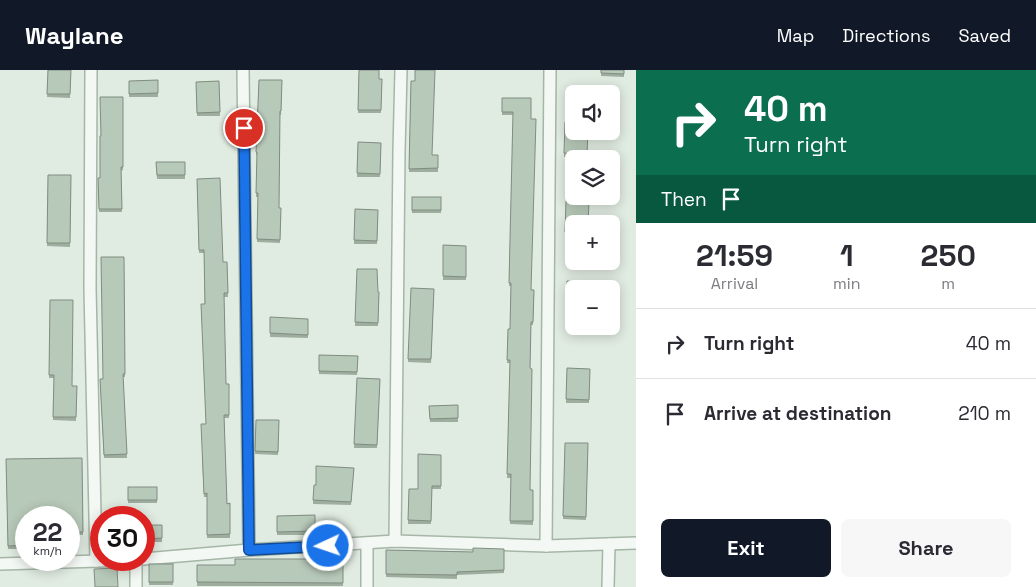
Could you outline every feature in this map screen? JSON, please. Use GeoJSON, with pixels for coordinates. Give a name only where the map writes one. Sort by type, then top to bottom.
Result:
{"type":"FeatureCollection","features":[{"type":"Feature","properties":{"kind":"street"},"geometry":{"type":"LineString","coordinates":[[91,70],[90,288],[95,506]]}},
{"type":"Feature","properties":{"kind":"street"},"geometry":{"type":"LineString","coordinates":[[243,70],[249,550]]}},
{"type":"Feature","properties":{"kind":"street"},"geometry":{"type":"LineString","coordinates":[[395,542],[401,70]]}},
{"type":"Feature","properties":{"kind":"street"},"geometry":{"type":"LineString","coordinates":[[546,546],[550,70]]}},
{"type":"Feature","properties":{"kind":"street"},"geometry":{"type":"LineString","coordinates":[[155,558],[249,550],[395,542],[546,546],[636,543]]}},
{"type":"Feature","properties":{"kind":"street"},"geometry":{"type":"LineString","coordinates":[[367,544],[367,587]]}},
{"type":"Feature","properties":{"kind":"street"},"geometry":{"type":"LineString","coordinates":[[608,587],[609,544]]}},
{"type":"Feature","properties":{"kind":"street"},"geometry":{"type":"LineString","coordinates":[[0,564],[90,561]]}},
{"type":"Feature","properties":{"kind":"street"},"geometry":{"type":"LineString","coordinates":[[136,571],[136,587]]}},
{"type":"Feature","properties":{"kind":"building"},"geometry":{"type":"Polygon","coordinates":[[[48,70],[71,70],[70,94],[47,94],[48,70]]]}},
{"type":"Feature","properties":{"kind":"building"},"geometry":{"type":"Polygon","coordinates":[[[359,70],[379,70],[379,79],[382,79],[381,110],[358,110],[359,70]]]}},
{"type":"Feature","properties":{"kind":"building"},"geometry":{"type":"Polygon","coordinates":[[[415,70],[435,70],[432,155],[438,155],[438,168],[409,169],[411,81],[415,81],[415,70]]]}},
{"type":"Feature","properties":{"kind":"building"},"geometry":{"type":"Polygon","coordinates":[[[601,70],[624,70],[624,74],[601,73],[601,70]]]}},
{"type":"Feature","properties":{"kind":"building"},"geometry":{"type":"Polygon","coordinates":[[[158,80],[158,93],[129,94],[129,81],[158,80]]]}},
{"type":"Feature","properties":{"kind":"building"},"geometry":{"type":"Polygon","coordinates":[[[259,80],[282,80],[280,111],[280,240],[257,239],[258,193],[256,193],[256,152],[259,80]]]}},
{"type":"Feature","properties":{"kind":"building"},"geometry":{"type":"Polygon","coordinates":[[[219,81],[220,112],[197,113],[196,82],[219,81]]]}},
{"type":"Feature","properties":{"kind":"building"},"geometry":{"type":"Polygon","coordinates":[[[100,97],[123,97],[122,209],[99,209],[100,97]]]}},
{"type":"Feature","properties":{"kind":"building"},"geometry":{"type":"Polygon","coordinates":[[[502,98],[531,98],[531,119],[536,119],[531,290],[534,290],[530,368],[532,369],[530,490],[533,490],[533,521],[510,521],[511,474],[507,474],[510,360],[507,360],[508,329],[510,329],[511,283],[509,283],[513,112],[502,112],[502,98]]]}},
{"type":"Feature","properties":{"kind":"building"},"geometry":{"type":"Polygon","coordinates":[[[565,122],[565,140],[588,140],[587,150],[565,150],[564,153],[565,122]]]}},
{"type":"Feature","properties":{"kind":"building"},"geometry":{"type":"Polygon","coordinates":[[[358,142],[381,143],[380,174],[357,173],[358,142]]]}},
{"type":"Feature","properties":{"kind":"building"},"geometry":{"type":"Polygon","coordinates":[[[156,162],[185,162],[185,175],[157,175],[156,162]]]}},
{"type":"Feature","properties":{"kind":"building"},"geometry":{"type":"Polygon","coordinates":[[[48,175],[71,175],[70,243],[47,243],[48,175]]]}},
{"type":"Feature","properties":{"kind":"building"},"geometry":{"type":"Polygon","coordinates":[[[220,178],[223,262],[227,262],[228,293],[224,293],[226,384],[229,384],[229,415],[224,415],[227,504],[230,503],[230,534],[207,535],[207,493],[204,494],[201,424],[206,424],[201,304],[205,304],[204,250],[199,250],[197,179],[220,178]]]}},
{"type":"Feature","properties":{"kind":"building"},"geometry":{"type":"Polygon","coordinates":[[[412,197],[441,197],[441,210],[412,210],[412,197]]]}},
{"type":"Feature","properties":{"kind":"building"},"geometry":{"type":"Polygon","coordinates":[[[566,205],[589,205],[588,215],[566,215],[566,205]]]}},
{"type":"Feature","properties":{"kind":"building"},"geometry":{"type":"Polygon","coordinates":[[[355,209],[378,210],[377,241],[354,240],[355,209]]]}},
{"type":"Feature","properties":{"kind":"building"},"geometry":{"type":"Polygon","coordinates":[[[443,245],[466,246],[466,277],[443,276],[443,245]]]}},
{"type":"Feature","properties":{"kind":"building"},"geometry":{"type":"Polygon","coordinates":[[[101,257],[124,257],[125,374],[123,374],[127,454],[104,455],[100,379],[103,379],[101,257]]]}},
{"type":"Feature","properties":{"kind":"building"},"geometry":{"type":"Polygon","coordinates":[[[357,269],[377,269],[379,292],[378,323],[355,322],[357,269]]]}},
{"type":"Feature","properties":{"kind":"building"},"geometry":{"type":"Polygon","coordinates":[[[411,288],[434,289],[431,359],[408,359],[411,288]]]}},
{"type":"Feature","properties":{"kind":"building"},"geometry":{"type":"Polygon","coordinates":[[[50,300],[73,300],[72,386],[77,386],[76,417],[53,417],[54,375],[49,375],[50,300]]]}},
{"type":"Feature","properties":{"kind":"building"},"geometry":{"type":"Polygon","coordinates":[[[270,317],[308,319],[308,335],[270,333],[270,317]]]}},
{"type":"Feature","properties":{"kind":"building"},"geometry":{"type":"Polygon","coordinates":[[[319,355],[358,356],[357,372],[319,371],[319,355]]]}},
{"type":"Feature","properties":{"kind":"building"},"geometry":{"type":"Polygon","coordinates":[[[567,368],[590,369],[589,400],[566,399],[567,368]]]}},
{"type":"Feature","properties":{"kind":"building"},"geometry":{"type":"Polygon","coordinates":[[[357,378],[380,379],[377,445],[354,444],[357,378]]]}},
{"type":"Feature","properties":{"kind":"building"},"geometry":{"type":"Polygon","coordinates":[[[458,405],[458,418],[430,419],[429,406],[458,405]]]}},
{"type":"Feature","properties":{"kind":"building"},"geometry":{"type":"Polygon","coordinates":[[[256,420],[279,420],[278,452],[255,451],[256,420]]]}},
{"type":"Feature","properties":{"kind":"building"},"geometry":{"type":"Polygon","coordinates":[[[565,443],[588,443],[586,517],[563,516],[565,443]]]}},
{"type":"Feature","properties":{"kind":"building"},"geometry":{"type":"Polygon","coordinates":[[[418,454],[441,455],[441,486],[432,486],[431,521],[408,520],[409,489],[418,489],[418,454]]]}},
{"type":"Feature","properties":{"kind":"building"},"geometry":{"type":"Polygon","coordinates":[[[82,458],[83,532],[80,532],[80,506],[15,506],[15,546],[8,546],[6,459],[82,458]]]}},
{"type":"Feature","properties":{"kind":"building"},"geometry":{"type":"Polygon","coordinates":[[[316,466],[354,468],[351,502],[313,500],[314,485],[316,485],[316,466]]]}},
{"type":"Feature","properties":{"kind":"building"},"geometry":{"type":"Polygon","coordinates":[[[128,487],[157,487],[157,500],[128,500],[128,487]]]}},
{"type":"Feature","properties":{"kind":"building"},"geometry":{"type":"Polygon","coordinates":[[[315,515],[315,531],[277,532],[277,516],[315,515]]]}},
{"type":"Feature","properties":{"kind":"building"},"geometry":{"type":"Polygon","coordinates":[[[155,525],[162,525],[162,538],[155,538],[155,525]]]}},
{"type":"Feature","properties":{"kind":"building"},"geometry":{"type":"Polygon","coordinates":[[[473,548],[504,549],[504,570],[457,572],[457,575],[386,574],[386,550],[473,552],[473,548]]]}},
{"type":"Feature","properties":{"kind":"building"},"geometry":{"type":"Polygon","coordinates":[[[235,559],[343,559],[343,583],[197,582],[197,565],[235,565],[235,559]]]}},
{"type":"Feature","properties":{"kind":"building"},"geometry":{"type":"Polygon","coordinates":[[[155,564],[173,564],[173,582],[149,582],[149,571],[155,571],[155,564]]]}},
{"type":"Feature","properties":{"kind":"building"},"geometry":{"type":"Polygon","coordinates":[[[94,571],[117,571],[118,587],[95,587],[94,571]]]}},
{"type":"Feature","properties":{"kind":"route"},"geometry":{"type":"LineString","coordinates":[[244,128],[249,550],[328,546]]}}]}
